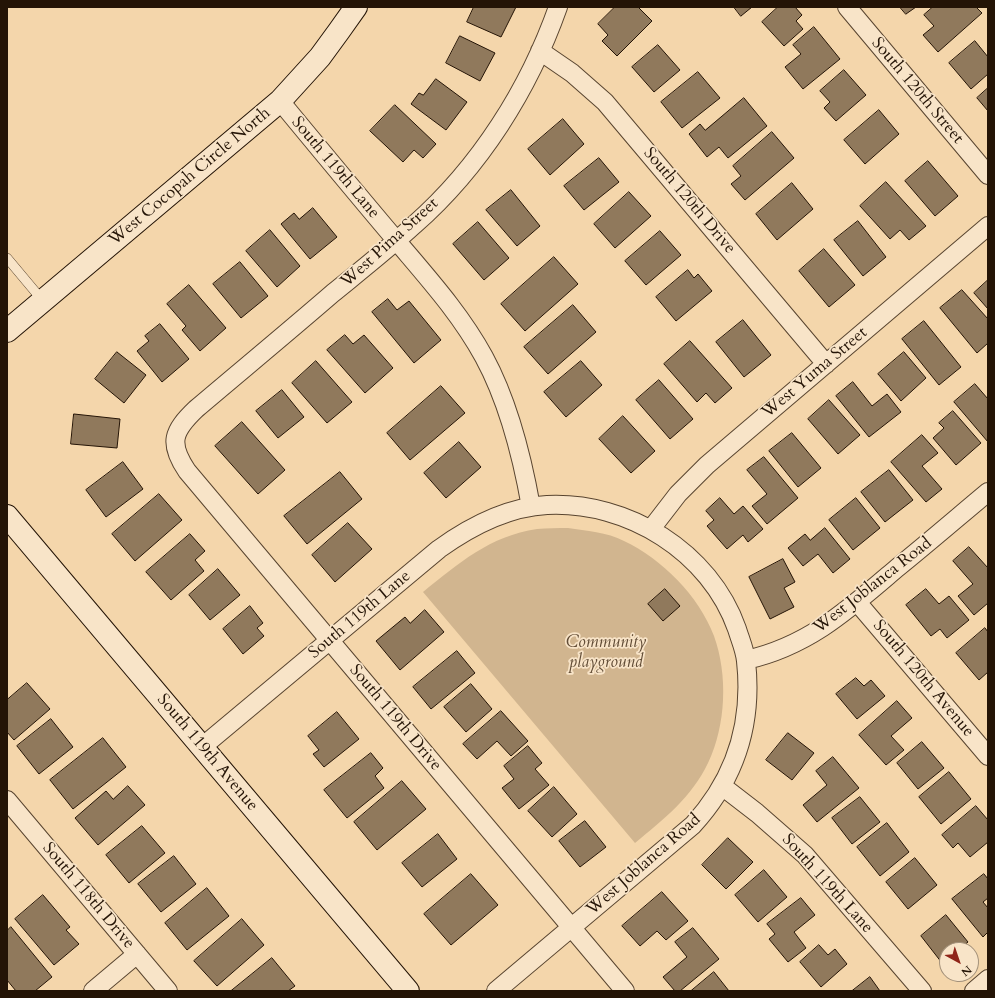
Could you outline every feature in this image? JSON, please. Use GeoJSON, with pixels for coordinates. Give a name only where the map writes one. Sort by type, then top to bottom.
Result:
{"type":"FeatureCollection","features":[{"type":"Feature","properties":{"kind":"street","name":"West Cocopah Circle North"},"geometry":{"type":"LineString","coordinates":[[7,331],[280,101],[320,57],[356,7]]}},
{"type":"Feature","properties":{"kind":"street","name":"West Pima Street"},"geometry":{"type":"LineString","coordinates":[[175,439],[179,427],[196,409],[432,208],[480,153],[512,106],[540,51],[558,7]]}},
{"type":"Feature","properties":{"kind":"street","name":"South 120th Street"},"geometry":{"type":"LineString","coordinates":[[847,7],[988,175]]}},
{"type":"Feature","properties":{"kind":"street","name":"South 120th Drive"},"geometry":{"type":"LineString","coordinates":[[540,51],[572,73],[605,102],[826,364]]}},
{"type":"Feature","properties":{"kind":"street","name":"South 119th Lane"},"geometry":{"type":"LineString","coordinates":[[280,101],[460,317],[484,358],[500,392],[514,432],[532,507]]}},
{"type":"Feature","properties":{"kind":"street","name":"West Yuma Street"},"geometry":{"type":"LineString","coordinates":[[651,529],[665,510],[693,478],[988,226]]}},
{"type":"Feature","properties":{"kind":"street","name":"South 119th Drive"},"geometry":{"type":"LineString","coordinates":[[175,439],[177,452],[187,471],[625,991]]}},
{"type":"Feature","properties":{"kind":"street","name":"West Joblanca Road"},"geometry":{"type":"LineString","coordinates":[[746,660],[764,656],[800,641],[830,623],[858,602],[988,492]]}},
{"type":"Feature","properties":{"kind":"street","name":"South 119th Lane"},"geometry":{"type":"LineString","coordinates":[[202,747],[440,549],[472,527],[491,518],[513,511],[547,505],[584,507],[620,516],[651,529],[682,551],[711,583]]}},
{"type":"Feature","properties":{"kind":"street","name":"South 119th Avenue"},"geometry":{"type":"LineString","coordinates":[[7,516],[408,991]]}},
{"type":"Feature","properties":{"kind":"street","name":"West Joblanca Road"},"geometry":{"type":"LineString","coordinates":[[496,991],[693,825],[722,786],[736,756],[745,720],[747,700],[746,660],[733,620],[723,600],[711,583]]}},
{"type":"Feature","properties":{"kind":"street","name":"South 120th Avenue"},"geometry":{"type":"LineString","coordinates":[[858,602],[988,756]]}},
{"type":"Feature","properties":{"kind":"street","name":"South 119th Lane"},"geometry":{"type":"LineString","coordinates":[[722,786],[757,813],[805,855],[922,991]]}},
{"type":"Feature","properties":{"kind":"street","name":"South 118th Drive"},"geometry":{"type":"LineString","coordinates":[[7,800],[168,991]]}},
{"type":"Feature","properties":{"kind":"street"},"geometry":{"type":"LineString","coordinates":[[93,991],[137,954]]}},
{"type":"Feature","properties":{"kind":"street"},"geometry":{"type":"LineString","coordinates":[[974,991],[988,980]]}},
{"type":"Feature","properties":{"kind":"lane"},"geometry":{"type":"LineString","coordinates":[[7,258],[43,301]]}},
{"type":"Feature","properties":{"kind":"green space","name":"Community playground"},"geometry":{"type":"Polygon","coordinates":[[[568,528],[596,532],[617,538],[638,549],[665,568],[678,580],[699,607],[714,636],[722,667],[722,716],[714,748],[708,763],[694,787],[676,807],[635,843],[423,592],[462,561],[490,544],[504,538],[537,529],[568,528]]]}},
{"type":"Feature","properties":{"kind":"building"},"geometry":{"type":"Polygon","coordinates":[[[474,7],[516,7],[501,37],[467,22],[474,7]]]}},
{"type":"Feature","properties":{"kind":"building"},"geometry":{"type":"Polygon","coordinates":[[[615,7],[638,7],[652,21],[617,56],[602,41],[608,35],[598,24],[615,7]]]}},
{"type":"Feature","properties":{"kind":"building"},"geometry":{"type":"Polygon","coordinates":[[[734,7],[752,7],[741,16],[734,7]]]}},
{"type":"Feature","properties":{"kind":"building"},"geometry":{"type":"Polygon","coordinates":[[[778,7],[795,7],[802,15],[796,21],[803,29],[784,46],[762,22],[778,7]]]}},
{"type":"Feature","properties":{"kind":"building"},"geometry":{"type":"Polygon","coordinates":[[[900,7],[916,7],[906,14],[900,7]]]}},
{"type":"Feature","properties":{"kind":"building"},"geometry":{"type":"Polygon","coordinates":[[[933,7],[976,7],[982,13],[938,52],[923,35],[934,26],[924,15],[933,7]]]}},
{"type":"Feature","properties":{"kind":"building"},"geometry":{"type":"Polygon","coordinates":[[[814,27],[840,59],[803,89],[785,67],[801,54],[793,45],[814,27]]]}},
{"type":"Feature","properties":{"kind":"building"},"geometry":{"type":"Polygon","coordinates":[[[460,36],[495,53],[480,81],[446,63],[460,36]]]}},
{"type":"Feature","properties":{"kind":"building"},"geometry":{"type":"Polygon","coordinates":[[[975,41],[988,57],[988,74],[971,89],[949,63],[975,41]]]}},
{"type":"Feature","properties":{"kind":"building"},"geometry":{"type":"Polygon","coordinates":[[[658,45],[680,70],[654,92],[632,67],[658,45]]]}},
{"type":"Feature","properties":{"kind":"building"},"geometry":{"type":"Polygon","coordinates":[[[844,70],[866,95],[836,121],[824,108],[830,102],[820,91],[844,70]]]}},
{"type":"Feature","properties":{"kind":"building"},"geometry":{"type":"Polygon","coordinates":[[[698,72],[720,98],[682,128],[661,102],[698,72]]]}},
{"type":"Feature","properties":{"kind":"building"},"geometry":{"type":"Polygon","coordinates":[[[436,79],[467,102],[446,130],[411,104],[419,93],[423,95],[436,79]]]}},
{"type":"Feature","properties":{"kind":"building"},"geometry":{"type":"Polygon","coordinates":[[[988,88],[988,111],[977,98],[988,88]]]}},
{"type":"Feature","properties":{"kind":"building"},"geometry":{"type":"Polygon","coordinates":[[[744,98],[767,126],[728,158],[719,147],[707,157],[689,134],[700,124],[705,130],[744,98]]]}},
{"type":"Feature","properties":{"kind":"building"},"geometry":{"type":"Polygon","coordinates":[[[395,105],[436,144],[423,158],[414,150],[403,162],[370,131],[395,105]]]}},
{"type":"Feature","properties":{"kind":"building"},"geometry":{"type":"Polygon","coordinates":[[[879,110],[899,134],[865,164],[844,140],[879,110]]]}},
{"type":"Feature","properties":{"kind":"building"},"geometry":{"type":"Polygon","coordinates":[[[563,119],[584,144],[550,175],[528,149],[563,119]]]}},
{"type":"Feature","properties":{"kind":"building"},"geometry":{"type":"Polygon","coordinates":[[[772,132],[794,158],[745,200],[731,184],[741,176],[733,166],[772,132]]]}},
{"type":"Feature","properties":{"kind":"building"},"geometry":{"type":"Polygon","coordinates":[[[599,158],[619,182],[584,210],[564,186],[599,158]]]}},
{"type":"Feature","properties":{"kind":"building"},"geometry":{"type":"Polygon","coordinates":[[[928,161],[958,196],[935,216],[905,181],[928,161]]]}},
{"type":"Feature","properties":{"kind":"building"},"geometry":{"type":"Polygon","coordinates":[[[886,182],[926,226],[909,240],[900,230],[890,239],[860,206],[886,182]]]}},
{"type":"Feature","properties":{"kind":"building"},"geometry":{"type":"Polygon","coordinates":[[[792,183],[813,209],[777,240],[756,214],[792,183]]]}},
{"type":"Feature","properties":{"kind":"building"},"geometry":{"type":"Polygon","coordinates":[[[511,190],[540,226],[517,246],[486,210],[511,190]]]}},
{"type":"Feature","properties":{"kind":"building"},"geometry":{"type":"Polygon","coordinates":[[[629,192],[651,216],[615,248],[594,224],[629,192]]]}},
{"type":"Feature","properties":{"kind":"building"},"geometry":{"type":"Polygon","coordinates":[[[313,208],[337,237],[310,259],[281,224],[294,213],[299,219],[313,208]]]}},
{"type":"Feature","properties":{"kind":"building"},"geometry":{"type":"Polygon","coordinates":[[[858,221],[886,257],[863,276],[834,240],[858,221]]]}},
{"type":"Feature","properties":{"kind":"building"},"geometry":{"type":"Polygon","coordinates":[[[478,222],[509,258],[484,280],[453,244],[478,222]]]}},
{"type":"Feature","properties":{"kind":"building"},"geometry":{"type":"Polygon","coordinates":[[[270,230],[300,266],[277,287],[246,251],[270,230]]]}},
{"type":"Feature","properties":{"kind":"building"},"geometry":{"type":"Polygon","coordinates":[[[660,231],[681,255],[646,285],[625,261],[660,231]]]}},
{"type":"Feature","properties":{"kind":"building"},"geometry":{"type":"Polygon","coordinates":[[[824,249],[855,285],[829,307],[799,271],[824,249]]]}},
{"type":"Feature","properties":{"kind":"building"},"geometry":{"type":"Polygon","coordinates":[[[554,257],[578,284],[525,331],[501,304],[554,257]]]}},
{"type":"Feature","properties":{"kind":"building"},"geometry":{"type":"Polygon","coordinates":[[[240,262],[268,296],[241,318],[213,284],[240,262]]]}},
{"type":"Feature","properties":{"kind":"building"},"geometry":{"type":"Polygon","coordinates":[[[688,270],[694,278],[698,274],[712,291],[676,321],[656,297],[688,270]]]}},
{"type":"Feature","properties":{"kind":"building"},"geometry":{"type":"Polygon","coordinates":[[[988,280],[988,309],[974,293],[988,280]]]}},
{"type":"Feature","properties":{"kind":"building"},"geometry":{"type":"Polygon","coordinates":[[[189,285],[226,328],[200,351],[182,330],[186,326],[167,304],[189,285]]]}},
{"type":"Feature","properties":{"kind":"building"},"geometry":{"type":"Polygon","coordinates":[[[962,290],[988,319],[988,343],[977,353],[940,308],[962,290]]]}},
{"type":"Feature","properties":{"kind":"building"},"geometry":{"type":"Polygon","coordinates":[[[388,299],[397,310],[409,301],[441,340],[414,363],[372,312],[388,299]]]}},
{"type":"Feature","properties":{"kind":"building"},"geometry":{"type":"Polygon","coordinates":[[[573,305],[596,332],[548,374],[524,347],[573,305]]]}},
{"type":"Feature","properties":{"kind":"building"},"geometry":{"type":"Polygon","coordinates":[[[743,320],[771,355],[744,377],[716,342],[743,320]]]}},
{"type":"Feature","properties":{"kind":"building"},"geometry":{"type":"Polygon","coordinates":[[[924,321],[961,367],[939,385],[902,339],[924,321]]]}},
{"type":"Feature","properties":{"kind":"building"},"geometry":{"type":"Polygon","coordinates":[[[160,324],[189,359],[162,382],[137,351],[149,341],[145,336],[160,324]]]}},
{"type":"Feature","properties":{"kind":"building"},"geometry":{"type":"Polygon","coordinates":[[[345,335],[353,344],[364,335],[393,368],[365,393],[327,350],[345,335]]]}},
{"type":"Feature","properties":{"kind":"building"},"geometry":{"type":"Polygon","coordinates":[[[690,341],[732,388],[715,403],[706,393],[697,402],[664,364],[690,341]]]}},
{"type":"Feature","properties":{"kind":"building"},"geometry":{"type":"Polygon","coordinates":[[[117,352],[146,375],[124,403],[95,379],[117,352]]]}},
{"type":"Feature","properties":{"kind":"building"},"geometry":{"type":"Polygon","coordinates":[[[904,352],[926,378],[901,401],[878,374],[904,352]]]}},
{"type":"Feature","properties":{"kind":"building"},"geometry":{"type":"Polygon","coordinates":[[[316,361],[352,402],[327,423],[292,383],[316,361]]]}},
{"type":"Feature","properties":{"kind":"building"},"geometry":{"type":"Polygon","coordinates":[[[581,361],[602,385],[566,417],[544,392],[581,361]]]}},
{"type":"Feature","properties":{"kind":"building"},"geometry":{"type":"Polygon","coordinates":[[[659,380],[693,419],[670,439],[636,400],[659,380]]]}},
{"type":"Feature","properties":{"kind":"building"},"geometry":{"type":"Polygon","coordinates":[[[853,382],[872,406],[887,394],[901,412],[869,437],[836,396],[853,382]]]}},
{"type":"Feature","properties":{"kind":"building"},"geometry":{"type":"Polygon","coordinates":[[[975,384],[988,399],[988,442],[954,402],[975,384]]]}},
{"type":"Feature","properties":{"kind":"building"},"geometry":{"type":"Polygon","coordinates":[[[441,386],[465,413],[410,460],[387,433],[441,386]]]}},
{"type":"Feature","properties":{"kind":"building"},"geometry":{"type":"Polygon","coordinates":[[[282,390],[304,417],[278,438],[256,411],[282,390]]]}},
{"type":"Feature","properties":{"kind":"building"},"geometry":{"type":"Polygon","coordinates":[[[829,400],[860,435],[838,454],[808,419],[829,400]]]}},
{"type":"Feature","properties":{"kind":"building"},"geometry":{"type":"Polygon","coordinates":[[[953,411],[981,443],[956,465],[933,438],[944,428],[939,423],[953,411]]]}},
{"type":"Feature","properties":{"kind":"building"},"geometry":{"type":"Polygon","coordinates":[[[74,414],[120,419],[117,448],[71,444],[74,414]]]}},
{"type":"Feature","properties":{"kind":"building"},"geometry":{"type":"Polygon","coordinates":[[[623,416],[655,451],[631,473],[599,439],[623,416]]]}},
{"type":"Feature","properties":{"kind":"building"},"geometry":{"type":"Polygon","coordinates":[[[242,422],[285,470],[258,494],[215,446],[242,422]]]}},
{"type":"Feature","properties":{"kind":"building"},"geometry":{"type":"Polygon","coordinates":[[[792,433],[821,468],[798,487],[769,451],[792,433]]]}},
{"type":"Feature","properties":{"kind":"building"},"geometry":{"type":"Polygon","coordinates":[[[922,435],[938,453],[922,466],[942,489],[926,502],[891,462],[922,435]]]}},
{"type":"Feature","properties":{"kind":"building"},"geometry":{"type":"Polygon","coordinates":[[[459,442],[481,467],[446,498],[424,473],[459,442]]]}},
{"type":"Feature","properties":{"kind":"building"},"geometry":{"type":"Polygon","coordinates":[[[764,457],[798,498],[767,524],[752,506],[767,494],[747,470],[764,457]]]}},
{"type":"Feature","properties":{"kind":"building"},"geometry":{"type":"Polygon","coordinates":[[[123,462],[143,489],[106,517],[86,490],[123,462]]]}},
{"type":"Feature","properties":{"kind":"building"},"geometry":{"type":"Polygon","coordinates":[[[889,470],[913,500],[885,522],[861,492],[889,470]]]}},
{"type":"Feature","properties":{"kind":"building"},"geometry":{"type":"Polygon","coordinates":[[[340,472],[362,499],[307,544],[284,516],[340,472]]]}},
{"type":"Feature","properties":{"kind":"building"},"geometry":{"type":"Polygon","coordinates":[[[159,494],[182,520],[135,561],[112,534],[159,494]]]}},
{"type":"Feature","properties":{"kind":"building"},"geometry":{"type":"Polygon","coordinates":[[[720,498],[734,514],[743,506],[763,529],[748,542],[743,535],[727,549],[707,526],[714,520],[706,511],[720,498]]]}},
{"type":"Feature","properties":{"kind":"building"},"geometry":{"type":"Polygon","coordinates":[[[856,498],[880,528],[853,550],[829,520],[856,498]]]}},
{"type":"Feature","properties":{"kind":"building"},"geometry":{"type":"Polygon","coordinates":[[[348,523],[372,549],[335,582],[312,555],[348,523]]]}},
{"type":"Feature","properties":{"kind":"building"},"geometry":{"type":"Polygon","coordinates":[[[825,528],[850,559],[833,573],[818,554],[803,566],[788,548],[805,534],[810,540],[825,528]]]}},
{"type":"Feature","properties":{"kind":"building"},"geometry":{"type":"Polygon","coordinates":[[[190,534],[205,551],[195,560],[204,571],[171,600],[146,572],[190,534]]]}},
{"type":"Feature","properties":{"kind":"building"},"geometry":{"type":"Polygon","coordinates":[[[969,547],[988,568],[988,603],[974,615],[958,596],[973,584],[953,561],[969,547]]]}},
{"type":"Feature","properties":{"kind":"building"},"geometry":{"type":"Polygon","coordinates":[[[783,559],[795,582],[784,588],[794,607],[770,619],[749,577],[783,559]]]}},
{"type":"Feature","properties":{"kind":"building"},"geometry":{"type":"Polygon","coordinates":[[[218,569],[240,595],[210,620],[189,595],[218,569]]]}},
{"type":"Feature","properties":{"kind":"building"},"geometry":{"type":"Polygon","coordinates":[[[665,589],[680,606],[663,621],[648,604],[665,589]]]}},
{"type":"Feature","properties":{"kind":"building"},"geometry":{"type":"Polygon","coordinates":[[[926,589],[939,604],[949,596],[969,620],[947,638],[940,629],[931,636],[906,605],[926,589]]]}},
{"type":"Feature","properties":{"kind":"building"},"geometry":{"type":"Polygon","coordinates":[[[250,606],[263,623],[257,628],[264,636],[243,654],[223,629],[250,606]]]}},
{"type":"Feature","properties":{"kind":"building"},"geometry":{"type":"Polygon","coordinates":[[[425,610],[444,632],[400,670],[376,641],[405,617],[410,623],[425,610]]]}},
{"type":"Feature","properties":{"kind":"building"},"geometry":{"type":"Polygon","coordinates":[[[985,628],[988,632],[988,672],[979,680],[956,653],[985,628]]]}},
{"type":"Feature","properties":{"kind":"building"},"geometry":{"type":"Polygon","coordinates":[[[457,651],[475,673],[431,709],[413,687],[457,651]]]}},
{"type":"Feature","properties":{"kind":"building"},"geometry":{"type":"Polygon","coordinates":[[[856,678],[864,686],[871,680],[885,696],[857,719],[836,694],[856,678]]]}},
{"type":"Feature","properties":{"kind":"building"},"geometry":{"type":"Polygon","coordinates":[[[27,683],[50,709],[14,740],[7,732],[7,700],[27,683]]]}},
{"type":"Feature","properties":{"kind":"building"},"geometry":{"type":"Polygon","coordinates":[[[471,684],[492,709],[466,732],[444,707],[471,684]]]}},
{"type":"Feature","properties":{"kind":"building"},"geometry":{"type":"Polygon","coordinates":[[[897,701],[912,718],[891,736],[904,750],[886,765],[859,735],[897,701]]]}},
{"type":"Feature","properties":{"kind":"building"},"geometry":{"type":"Polygon","coordinates":[[[501,711],[528,741],[511,756],[497,741],[477,759],[463,744],[501,711]]]}},
{"type":"Feature","properties":{"kind":"building"},"geometry":{"type":"Polygon","coordinates":[[[337,712],[359,739],[324,767],[313,754],[319,750],[308,736],[337,712]]]}},
{"type":"Feature","properties":{"kind":"building"},"geometry":{"type":"Polygon","coordinates":[[[51,719],[73,747],[39,774],[17,746],[51,719]]]}},
{"type":"Feature","properties":{"kind":"building"},"geometry":{"type":"Polygon","coordinates":[[[788,733],[814,753],[792,780],[766,760],[788,733]]]}},
{"type":"Feature","properties":{"kind":"building"},"geometry":{"type":"Polygon","coordinates":[[[103,738],[126,767],[73,809],[50,780],[103,738]]]}},
{"type":"Feature","properties":{"kind":"building"},"geometry":{"type":"Polygon","coordinates":[[[922,742],[944,768],[918,789],[897,763],[922,742]]]}},
{"type":"Feature","properties":{"kind":"building"},"geometry":{"type":"Polygon","coordinates":[[[528,746],[542,763],[535,769],[549,785],[519,809],[502,788],[514,779],[504,766],[528,746]]]}},
{"type":"Feature","properties":{"kind":"building"},"geometry":{"type":"Polygon","coordinates":[[[371,753],[383,768],[375,776],[384,788],[347,818],[324,790],[371,753]]]}},
{"type":"Feature","properties":{"kind":"building"},"geometry":{"type":"Polygon","coordinates":[[[833,757],[859,788],[817,822],[803,805],[827,785],[816,771],[833,757]]]}},
{"type":"Feature","properties":{"kind":"building"},"geometry":{"type":"Polygon","coordinates":[[[949,772],[971,799],[941,824],[919,797],[949,772]]]}},
{"type":"Feature","properties":{"kind":"building"},"geometry":{"type":"Polygon","coordinates":[[[402,781],[426,809],[377,850],[354,822],[402,781]]]}},
{"type":"Feature","properties":{"kind":"building"},"geometry":{"type":"Polygon","coordinates":[[[128,786],[145,805],[98,845],[75,818],[106,791],[113,799],[128,786]]]}},
{"type":"Feature","properties":{"kind":"building"},"geometry":{"type":"Polygon","coordinates":[[[554,787],[577,814],[552,837],[528,811],[554,787]]]}},
{"type":"Feature","properties":{"kind":"building"},"geometry":{"type":"Polygon","coordinates":[[[860,797],[880,822],[852,844],[832,818],[860,797]]]}},
{"type":"Feature","properties":{"kind":"building"},"geometry":{"type":"Polygon","coordinates":[[[976,806],[988,820],[988,842],[970,857],[958,843],[953,848],[942,835],[976,806]]]}},
{"type":"Feature","properties":{"kind":"building"},"geometry":{"type":"Polygon","coordinates":[[[585,821],[606,847],[580,867],[559,841],[585,821]]]}},
{"type":"Feature","properties":{"kind":"building"},"geometry":{"type":"Polygon","coordinates":[[[887,823],[909,852],[880,876],[857,847],[887,823]]]}},
{"type":"Feature","properties":{"kind":"building"},"geometry":{"type":"Polygon","coordinates":[[[142,826],[165,853],[129,883],[106,855],[142,826]]]}},
{"type":"Feature","properties":{"kind":"building"},"geometry":{"type":"Polygon","coordinates":[[[438,834],[457,859],[422,887],[402,863],[438,834]]]}},
{"type":"Feature","properties":{"kind":"building"},"geometry":{"type":"Polygon","coordinates":[[[728,838],[753,862],[726,889],[702,865],[728,838]]]}},
{"type":"Feature","properties":{"kind":"building"},"geometry":{"type":"Polygon","coordinates":[[[174,856],[196,884],[161,912],[138,884],[174,856]]]}},
{"type":"Feature","properties":{"kind":"building"},"geometry":{"type":"Polygon","coordinates":[[[915,858],[937,885],[908,909],[886,882],[915,858]]]}},
{"type":"Feature","properties":{"kind":"building"},"geometry":{"type":"Polygon","coordinates":[[[764,870],[787,897],[758,922],[735,895],[764,870]]]}},
{"type":"Feature","properties":{"kind":"building"},"geometry":{"type":"Polygon","coordinates":[[[471,874],[498,905],[451,945],[424,914],[471,874]]]}},
{"type":"Feature","properties":{"kind":"building"},"geometry":{"type":"Polygon","coordinates":[[[984,874],[988,879],[988,898],[983,902],[988,908],[988,932],[983,937],[952,899],[984,874]]]}},
{"type":"Feature","properties":{"kind":"building"},"geometry":{"type":"Polygon","coordinates":[[[207,888],[229,916],[187,950],[165,923],[207,888]]]}},
{"type":"Feature","properties":{"kind":"building"},"geometry":{"type":"Polygon","coordinates":[[[662,892],[688,921],[666,940],[657,931],[640,946],[622,926],[662,892]]]}},
{"type":"Feature","properties":{"kind":"building"},"geometry":{"type":"Polygon","coordinates":[[[43,895],[70,927],[66,930],[79,944],[54,965],[15,919],[43,895]]]}},
{"type":"Feature","properties":{"kind":"building"},"geometry":{"type":"Polygon","coordinates":[[[801,898],[815,915],[794,932],[806,948],[788,962],[769,939],[775,934],[767,924],[801,898]]]}},
{"type":"Feature","properties":{"kind":"building"},"geometry":{"type":"Polygon","coordinates":[[[946,915],[968,942],[939,942],[939,959],[921,936],[946,915]]]}},
{"type":"Feature","properties":{"kind":"building"},"geometry":{"type":"Polygon","coordinates":[[[242,919],[264,945],[217,986],[194,961],[242,919]]]}},
{"type":"Feature","properties":{"kind":"building"},"geometry":{"type":"Polygon","coordinates":[[[11,927],[52,977],[35,991],[16,991],[7,980],[7,931],[11,927]]]}},
{"type":"Feature","properties":{"kind":"building"},"geometry":{"type":"Polygon","coordinates":[[[693,928],[719,959],[680,991],[675,991],[663,977],[687,957],[675,942],[693,928]]]}},
{"type":"Feature","properties":{"kind":"building"},"geometry":{"type":"Polygon","coordinates":[[[819,945],[828,955],[835,949],[847,964],[821,987],[800,962],[819,945]]]}},
{"type":"Feature","properties":{"kind":"building"},"geometry":{"type":"Polygon","coordinates":[[[272,958],[295,986],[288,991],[231,991],[272,958]]]}},
{"type":"Feature","properties":{"kind":"building"},"geometry":{"type":"Polygon","coordinates":[[[714,972],[729,991],[691,991],[714,972]]]}},
{"type":"Feature","properties":{"kind":"building"},"geometry":{"type":"Polygon","coordinates":[[[870,977],[880,991],[852,991],[870,977]]]}}]}
